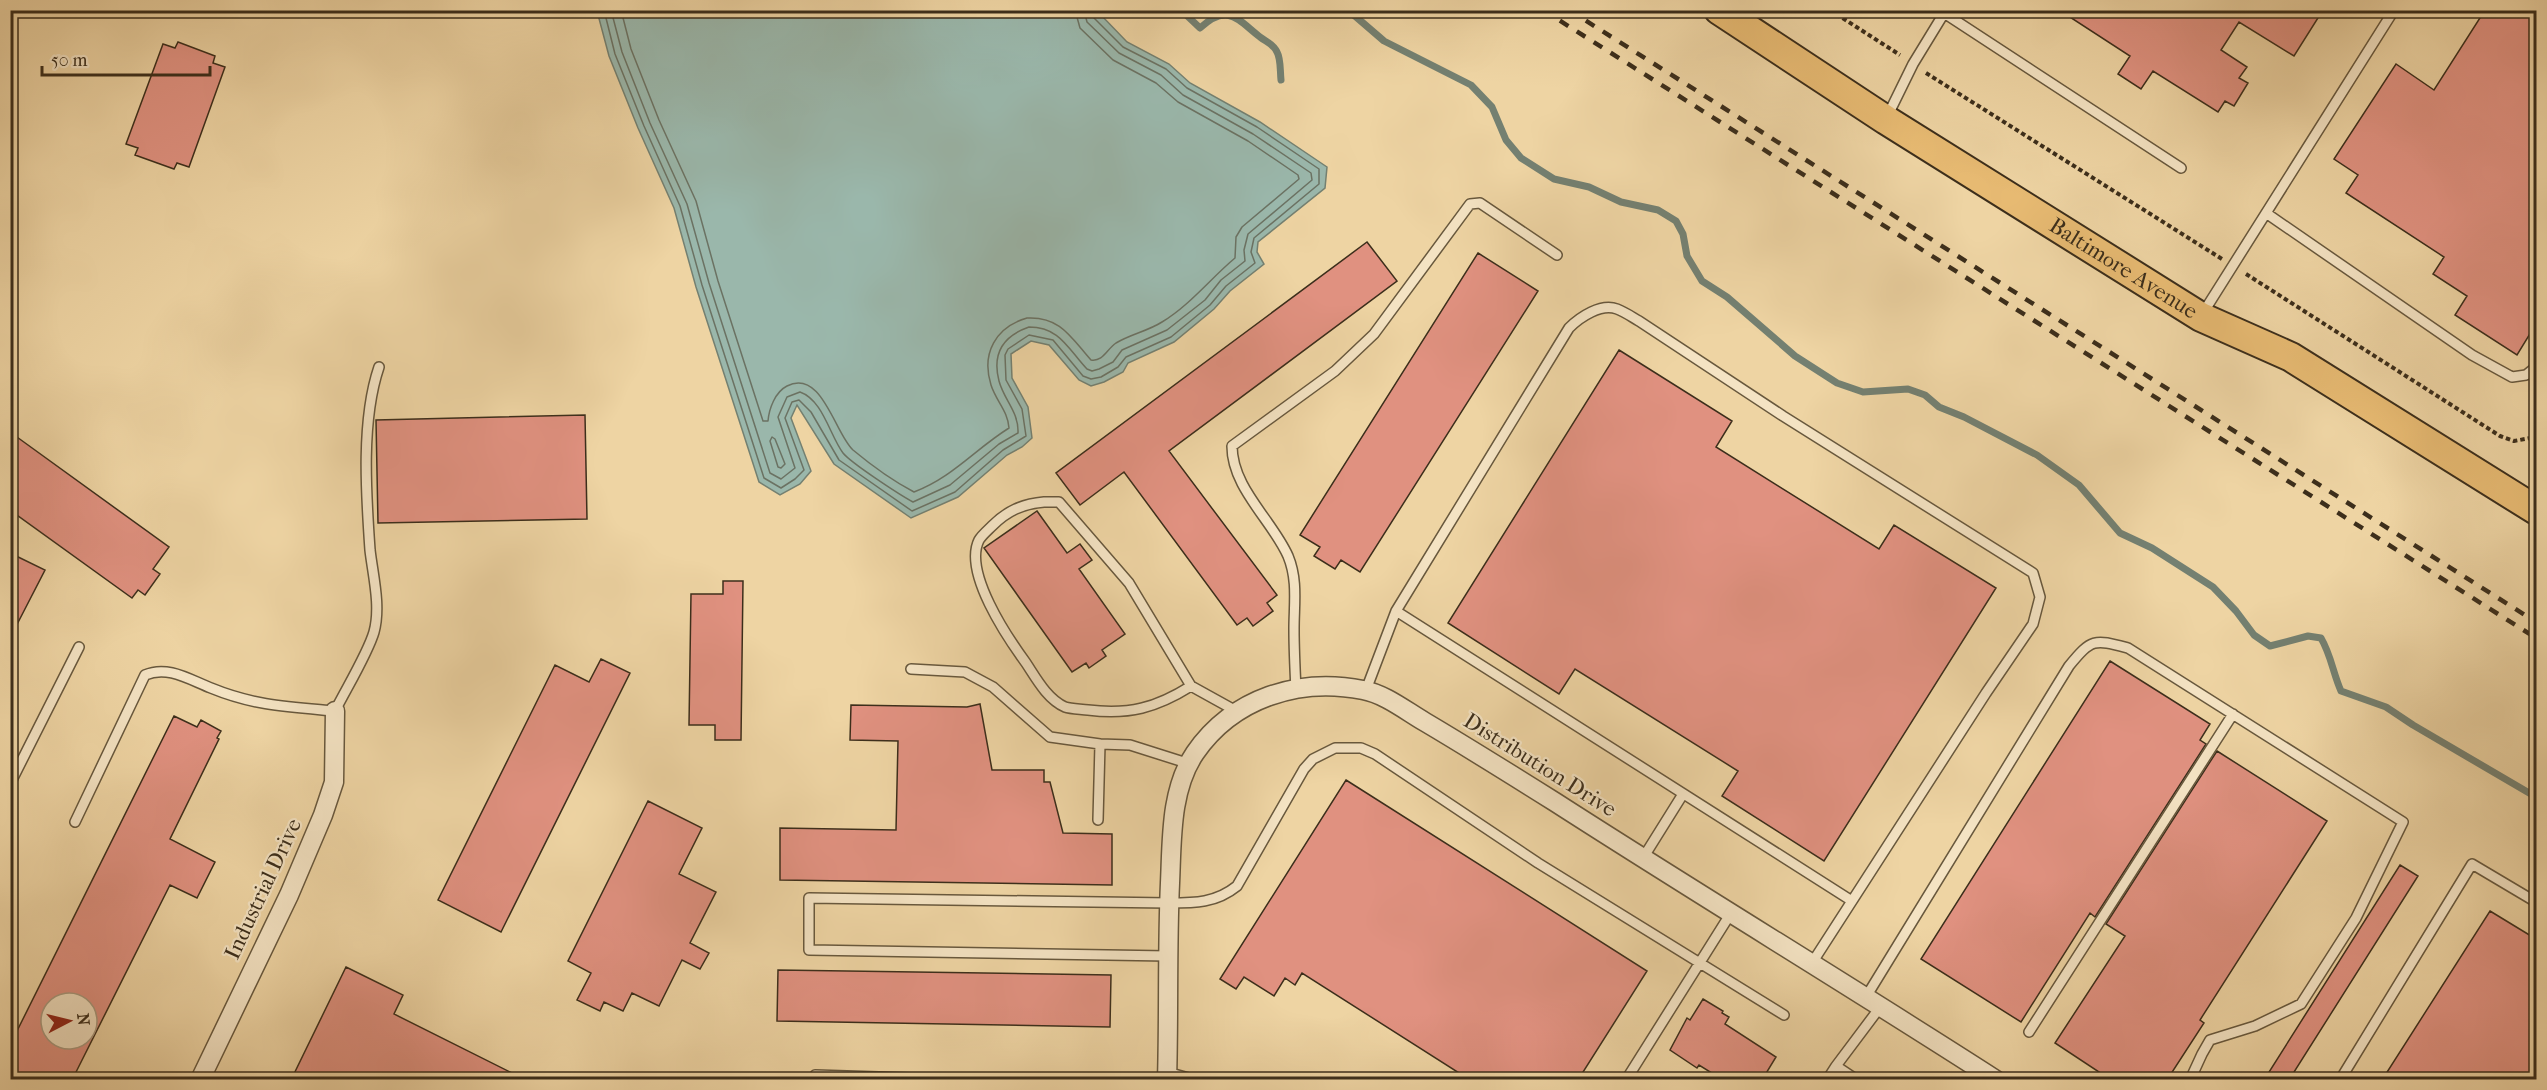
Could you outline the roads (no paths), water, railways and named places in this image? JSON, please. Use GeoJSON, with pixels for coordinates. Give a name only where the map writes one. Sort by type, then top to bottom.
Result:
{"type":"FeatureCollection","features":[{"type":"Feature","properties":{"kind":"main road","name":"Baltimore Avenue"},"geometry":{"type":"LineString","coordinates":[[1719,10],[1886,120],[2201,317],[2291,357],[2534,502]]}},
{"type":"Feature","properties":{"kind":"street","name":"Distribution Drive"},"geometry":{"type":"LineString","coordinates":[[1167,1076],[1168,912],[1172,825],[1178,793],[1190,764],[1206,740],[1238,712],[1256,700],[1296,690],[1333,686],[1366,690],[1383,697],[1480,754],[1996,1080]]}},
{"type":"Feature","properties":{"kind":"street","name":"Industrial Drive"},"geometry":{"type":"LineString","coordinates":[[200,1080],[289,895],[323,816],[334,782],[335,711]]}},
{"type":"Feature","properties":{"kind":"lane"},"geometry":{"type":"LineString","coordinates":[[2201,317],[2394,10]]}},
{"type":"Feature","properties":{"kind":"lane"},"geometry":{"type":"LineString","coordinates":[[1886,120],[1912,64],[1945,12],[2181,168]]}},
{"type":"Feature","properties":{"kind":"lane"},"geometry":{"type":"LineString","coordinates":[[1296,690],[1294,631],[1296,594],[1288,557],[1270,525],[1244,488],[1232,458],[1232,446],[1335,371],[1374,334],[1470,204],[1480,203],[1557,255]]}},
{"type":"Feature","properties":{"kind":"lane"},"geometry":{"type":"LineString","coordinates":[[2266,213],[2472,355],[2512,376],[2526,375],[2536,367]]}},
{"type":"Feature","properties":{"kind":"lane"},"geometry":{"type":"LineString","coordinates":[[1366,690],[1396,611],[1569,328],[1581,316],[1602,309],[1615,308],[1639,321],[1783,416],[2033,573],[2040,597],[2033,624],[1812,963]]}},
{"type":"Feature","properties":{"kind":"lane"},"geometry":{"type":"LineString","coordinates":[[75,822],[145,675],[156,670],[176,673],[214,690],[262,705],[335,711],[374,633],[377,610],[370,548],[367,420],[372,389],[379,367]]}},
{"type":"Feature","properties":{"kind":"lane"},"geometry":{"type":"LineString","coordinates":[[1191,686],[1157,705],[1123,712],[1066,707],[1057,701],[1047,693],[1016,650],[979,582],[976,566],[979,540],[1002,516],[1023,504],[1059,502],[1130,583],[1191,686],[1238,712]]}},
{"type":"Feature","properties":{"kind":"lane"},"geometry":{"type":"LineString","coordinates":[[1396,611],[1851,902]]}},
{"type":"Feature","properties":{"kind":"lane"},"geometry":{"type":"LineString","coordinates":[[1827,1080],[2069,666],[2085,648],[2100,641],[2128,648],[2403,822],[2356,918],[2301,1004],[2255,1026],[2210,1040],[2190,1080]]}},
{"type":"Feature","properties":{"kind":"lane"},"geometry":{"type":"LineString","coordinates":[[10,784],[79,646]]}},
{"type":"Feature","properties":{"kind":"lane"},"geometry":{"type":"LineString","coordinates":[[911,669],[965,672],[993,687],[1050,736],[1130,746],[1190,764]]}},
{"type":"Feature","properties":{"kind":"lane"},"geometry":{"type":"LineString","coordinates":[[2029,1032],[2233,714]]}},
{"type":"Feature","properties":{"kind":"lane"},"geometry":{"type":"LineString","coordinates":[[1098,820],[1100,744]]}},
{"type":"Feature","properties":{"kind":"lane"},"geometry":{"type":"LineString","coordinates":[[1168,956],[809,950],[809,898],[1168,912],[1210,901],[1224,897],[1237,886],[1304,769],[1313,759],[1322,753],[1348,747],[1360,748],[1375,754],[1407,774],[1538,863],[1784,1015]]}},
{"type":"Feature","properties":{"kind":"lane"},"geometry":{"type":"LineString","coordinates":[[1643,858],[1683,794]]}},
{"type":"Feature","properties":{"kind":"lane"},"geometry":{"type":"LineString","coordinates":[[2340,1080],[2472,864],[2536,902]]}},
{"type":"Feature","properties":{"kind":"lane"},"geometry":{"type":"LineString","coordinates":[[1626,1080],[1731,913]]}},
{"type":"Feature","properties":{"kind":"lane"},"geometry":{"type":"LineString","coordinates":[[1836,1066],[1857,1080]]}},
{"type":"Feature","properties":{"kind":"lane"},"geometry":{"type":"LineString","coordinates":[[815,1075],[974,1080]]}},
{"type":"Feature","properties":{"kind":"lane"},"geometry":{"type":"LineString","coordinates":[[1167,1076],[1196,1080]]}},
{"type":"Feature","properties":{"kind":"water"},"geometry":{"type":"Polygon","coordinates":[[[597,11],[1093,11],[1102,16],[1127,42],[1169,64],[1190,83],[1260,122],[1327,167],[1325,188],[1258,242],[1257,252],[1264,264],[1230,291],[1214,309],[1174,342],[1128,363],[1123,372],[1091,386],[1079,380],[1049,345],[1031,341],[1011,354],[1012,378],[1028,407],[1032,438],[1022,447],[1007,455],[958,497],[911,518],[834,464],[797,405],[791,418],[811,471],[800,484],[780,495],[759,482],[696,287],[674,208],[609,56],[597,11]]]}},
{"type":"Feature","properties":{"kind":"waterway"},"geometry":{"type":"LineString","coordinates":[[1181,10],[1200,28],[1218,16],[1232,16],[1239,20],[1275,49],[1279,58],[1281,80]]}},
{"type":"Feature","properties":{"kind":"waterway"},"geometry":{"type":"LineString","coordinates":[[1348,10],[1384,41],[1471,85],[1492,107],[1506,140],[1521,158],[1554,179],[1589,187],[1621,202],[1658,210],[1676,221],[1683,234],[1687,256],[1702,281],[1727,297],[1795,356],[1837,383],[1863,392],[1908,389],[1925,395],[1939,407],[1964,417],[2037,455],[2079,485],[2120,533],[2152,548],[2213,587],[2236,611],[2254,635],[2270,646],[2308,636],[2321,638],[2341,691],[2386,707],[2536,797]]}},
{"type":"Feature","properties":{"kind":"railway"},"geometry":{"type":"LineString","coordinates":[[1543,10],[2536,638]]}},
{"type":"Feature","properties":{"kind":"railway"},"geometry":{"type":"LineString","coordinates":[[1569,10],[2536,622]]}}]}
